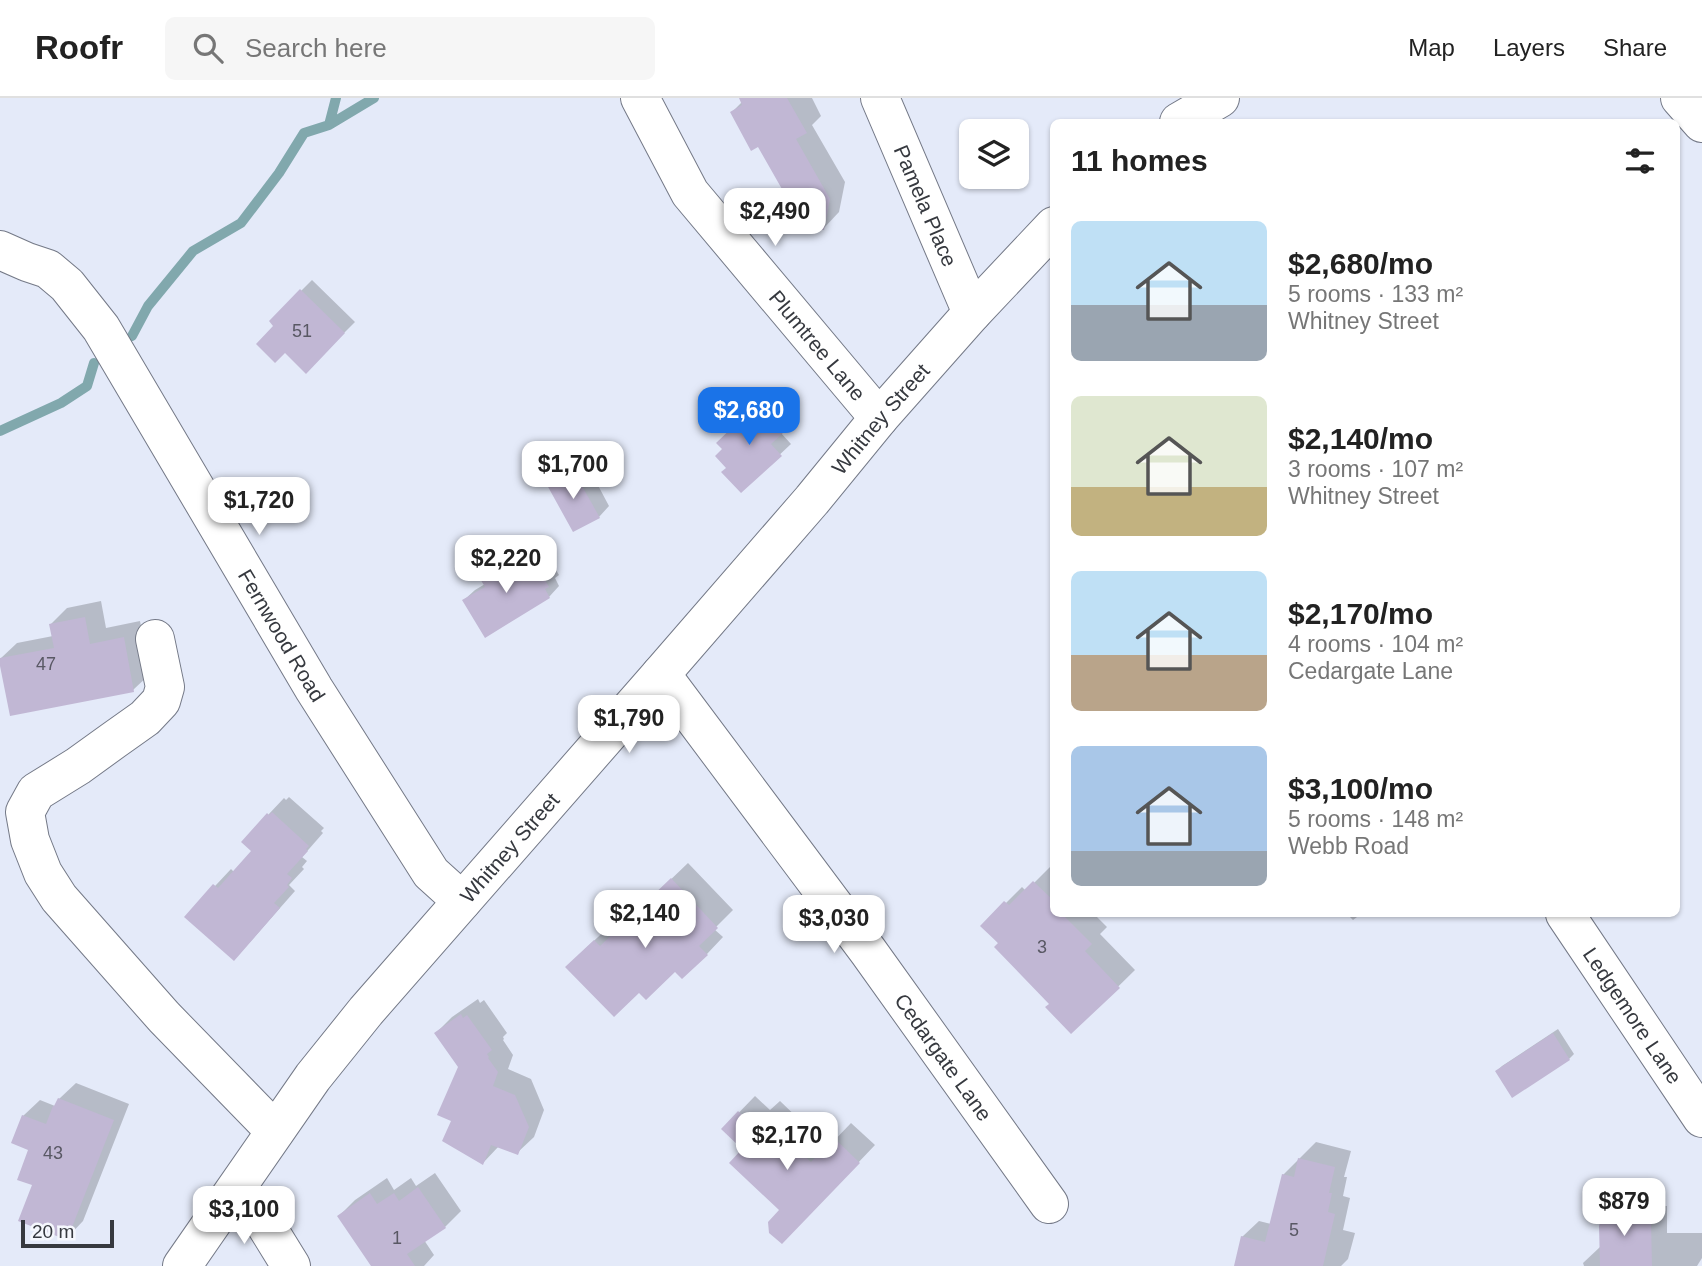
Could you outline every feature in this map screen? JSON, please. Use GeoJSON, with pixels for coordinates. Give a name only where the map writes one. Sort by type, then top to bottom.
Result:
{"type":"FeatureCollection","features":[{"type":"Feature","properties":{"kind":"street","name":"Plumtree Lane"},"geometry":{"type":"LineString","coordinates":[[640,98],[690,193],[879,418]]}},
{"type":"Feature","properties":{"kind":"street","name":"Pamela Place"},"geometry":{"type":"LineString","coordinates":[[880,98],[972,313]]}},
{"type":"Feature","properties":{"kind":"street"},"geometry":{"type":"LineString","coordinates":[[1185,119],[1220,98]]}},
{"type":"Feature","properties":{"kind":"street"},"geometry":{"type":"LineString","coordinates":[[1680,98],[1702,123]]}},
{"type":"Feature","properties":{"kind":"street","name":"Whitney Street"},"geometry":{"type":"LineString","coordinates":[[183,1266],[334,1050],[812,500],[879,418],[1050,230]]}},
{"type":"Feature","properties":{"kind":"street","name":"Fernwood Road"},"geometry":{"type":"LineString","coordinates":[[0,250],[48,269],[66,285],[101,328],[314,688],[431,873],[462,901]]}},
{"type":"Feature","properties":{"kind":"street"},"geometry":{"type":"LineString","coordinates":[[155,639],[165,688],[161,701],[145,718],[36,792],[25,813],[30,840],[43,873],[59,898],[164,1017],[275,1131]]}},
{"type":"Feature","properties":{"kind":"street","name":"Cedargate Lane"},"geometry":{"type":"LineString","coordinates":[[661,674],[868,951],[1049,1204]]}},
{"type":"Feature","properties":{"kind":"street","name":"Ledgemore Lane"},"geometry":{"type":"LineString","coordinates":[[1567,917],[1702,1118]]}},
{"type":"Feature","properties":{"kind":"street"},"geometry":{"type":"LineString","coordinates":[[233,1195],[262,1219],[290,1266]]}},
{"type":"Feature","properties":{"kind":"building"},"geometry":{"type":"Polygon","coordinates":[[[739,98],[787,98],[807,133],[796,139],[830,199],[824,230],[803,226],[758,147],[751,151],[730,112],[742,105],[739,98]]]}},
{"type":"Feature","properties":{"kind":"building"},"geometry":{"type":"Polygon","coordinates":[[[300,289],[345,333],[306,374],[285,353],[275,363],[256,344],[273,326],[269,321],[300,289]]]}},
{"type":"Feature","properties":{"kind":"building"},"geometry":{"type":"Polygon","coordinates":[[[752,400],[784,432],[771,444],[782,456],[741,493],[721,472],[726,468],[715,456],[722,449],[716,443],[739,421],[735,416],[752,400]]]}},
{"type":"Feature","properties":{"kind":"building"},"geometry":{"type":"Polygon","coordinates":[[[573,470],[600,518],[573,532],[547,485],[573,470]]]}},
{"type":"Feature","properties":{"kind":"building"},"geometry":{"type":"Polygon","coordinates":[[[501,556],[510,571],[532,558],[549,587],[545,589],[550,598],[485,638],[462,600],[485,587],[476,572],[501,556]]]}},
{"type":"Feature","properties":{"kind":"building"},"geometry":{"type":"Polygon","coordinates":[[[85,617],[90,644],[124,637],[134,692],[10,716],[0,658],[54,648],[49,624],[85,617]]]}},
{"type":"Feature","properties":{"kind":"building"},"geometry":{"type":"Polygon","coordinates":[[[272,812],[309,846],[306,849],[308,851],[287,874],[292,878],[287,885],[289,887],[274,903],[280,908],[234,961],[184,917],[213,884],[218,888],[251,851],[241,842],[267,813],[269,815],[272,812]]]}},
{"type":"Feature","properties":{"kind":"building"},"geometry":{"type":"Polygon","coordinates":[[[671,878],[718,928],[699,946],[708,955],[682,979],[675,972],[646,1000],[639,993],[614,1017],[565,967],[594,940],[600,946],[671,878]]]}},
{"type":"Feature","properties":{"kind":"building"},"geometry":{"type":"Polygon","coordinates":[[[1033,881],[1050,897],[1050,917],[1065,917],[1092,944],[1085,951],[1120,988],[1071,1034],[1045,1007],[1049,1004],[994,947],[998,943],[980,926],[1004,901],[1009,905],[1033,881]]]}},
{"type":"Feature","properties":{"kind":"building"},"geometry":{"type":"Polygon","coordinates":[[[461,1014],[463,1018],[467,1015],[492,1050],[487,1054],[488,1058],[498,1072],[493,1086],[515,1095],[529,1127],[518,1155],[491,1145],[483,1165],[442,1141],[451,1121],[437,1115],[458,1067],[434,1033],[461,1014]]]}},
{"type":"Feature","properties":{"kind":"building"},"geometry":{"type":"Polygon","coordinates":[[[1553,1033],[1570,1060],[1512,1098],[1495,1071],[1553,1033]]]}},
{"type":"Feature","properties":{"kind":"building"},"geometry":{"type":"Polygon","coordinates":[[[58,1098],[114,1120],[67,1240],[18,1221],[32,1185],[17,1180],[28,1150],[11,1143],[22,1115],[46,1124],[58,1098]]]}},
{"type":"Feature","properties":{"kind":"building"},"geometry":{"type":"Polygon","coordinates":[[[738,1111],[753,1126],[762,1116],[811,1162],[834,1138],[860,1163],[782,1244],[769,1233],[768,1222],[779,1210],[729,1163],[742,1149],[721,1129],[738,1111]]]}},
{"type":"Feature","properties":{"kind":"building"},"geometry":{"type":"Polygon","coordinates":[[[1298,1158],[1335,1167],[1328,1212],[1335,1214],[1323,1266],[1234,1266],[1241,1236],[1265,1242],[1282,1174],[1294,1177],[1298,1158]]]}},
{"type":"Feature","properties":{"kind":"building"},"geometry":{"type":"Polygon","coordinates":[[[418,1187],[446,1228],[407,1254],[415,1266],[371,1266],[337,1216],[370,1193],[377,1204],[394,1193],[399,1201],[418,1187]]]}},
{"type":"Feature","properties":{"kind":"building"},"geometry":{"type":"Polygon","coordinates":[[[1625,1203],[1635,1211],[1638,1222],[1651,1222],[1652,1266],[1600,1266],[1599,1226],[1603,1211],[1613,1204],[1625,1203]]]}},
{"type":"Feature","properties":{"kind":"waterway"},"geometry":{"type":"LineString","coordinates":[[329,125],[336,98]]}},
{"type":"Feature","properties":{"kind":"waterway"},"geometry":{"type":"LineString","coordinates":[[132,336],[148,306],[193,251],[241,223],[279,173],[304,133],[329,125],[374,98]]}},
{"type":"Feature","properties":{"kind":"waterway"},"geometry":{"type":"LineString","coordinates":[[0,431],[61,403],[87,386],[94,363]]}}]}
